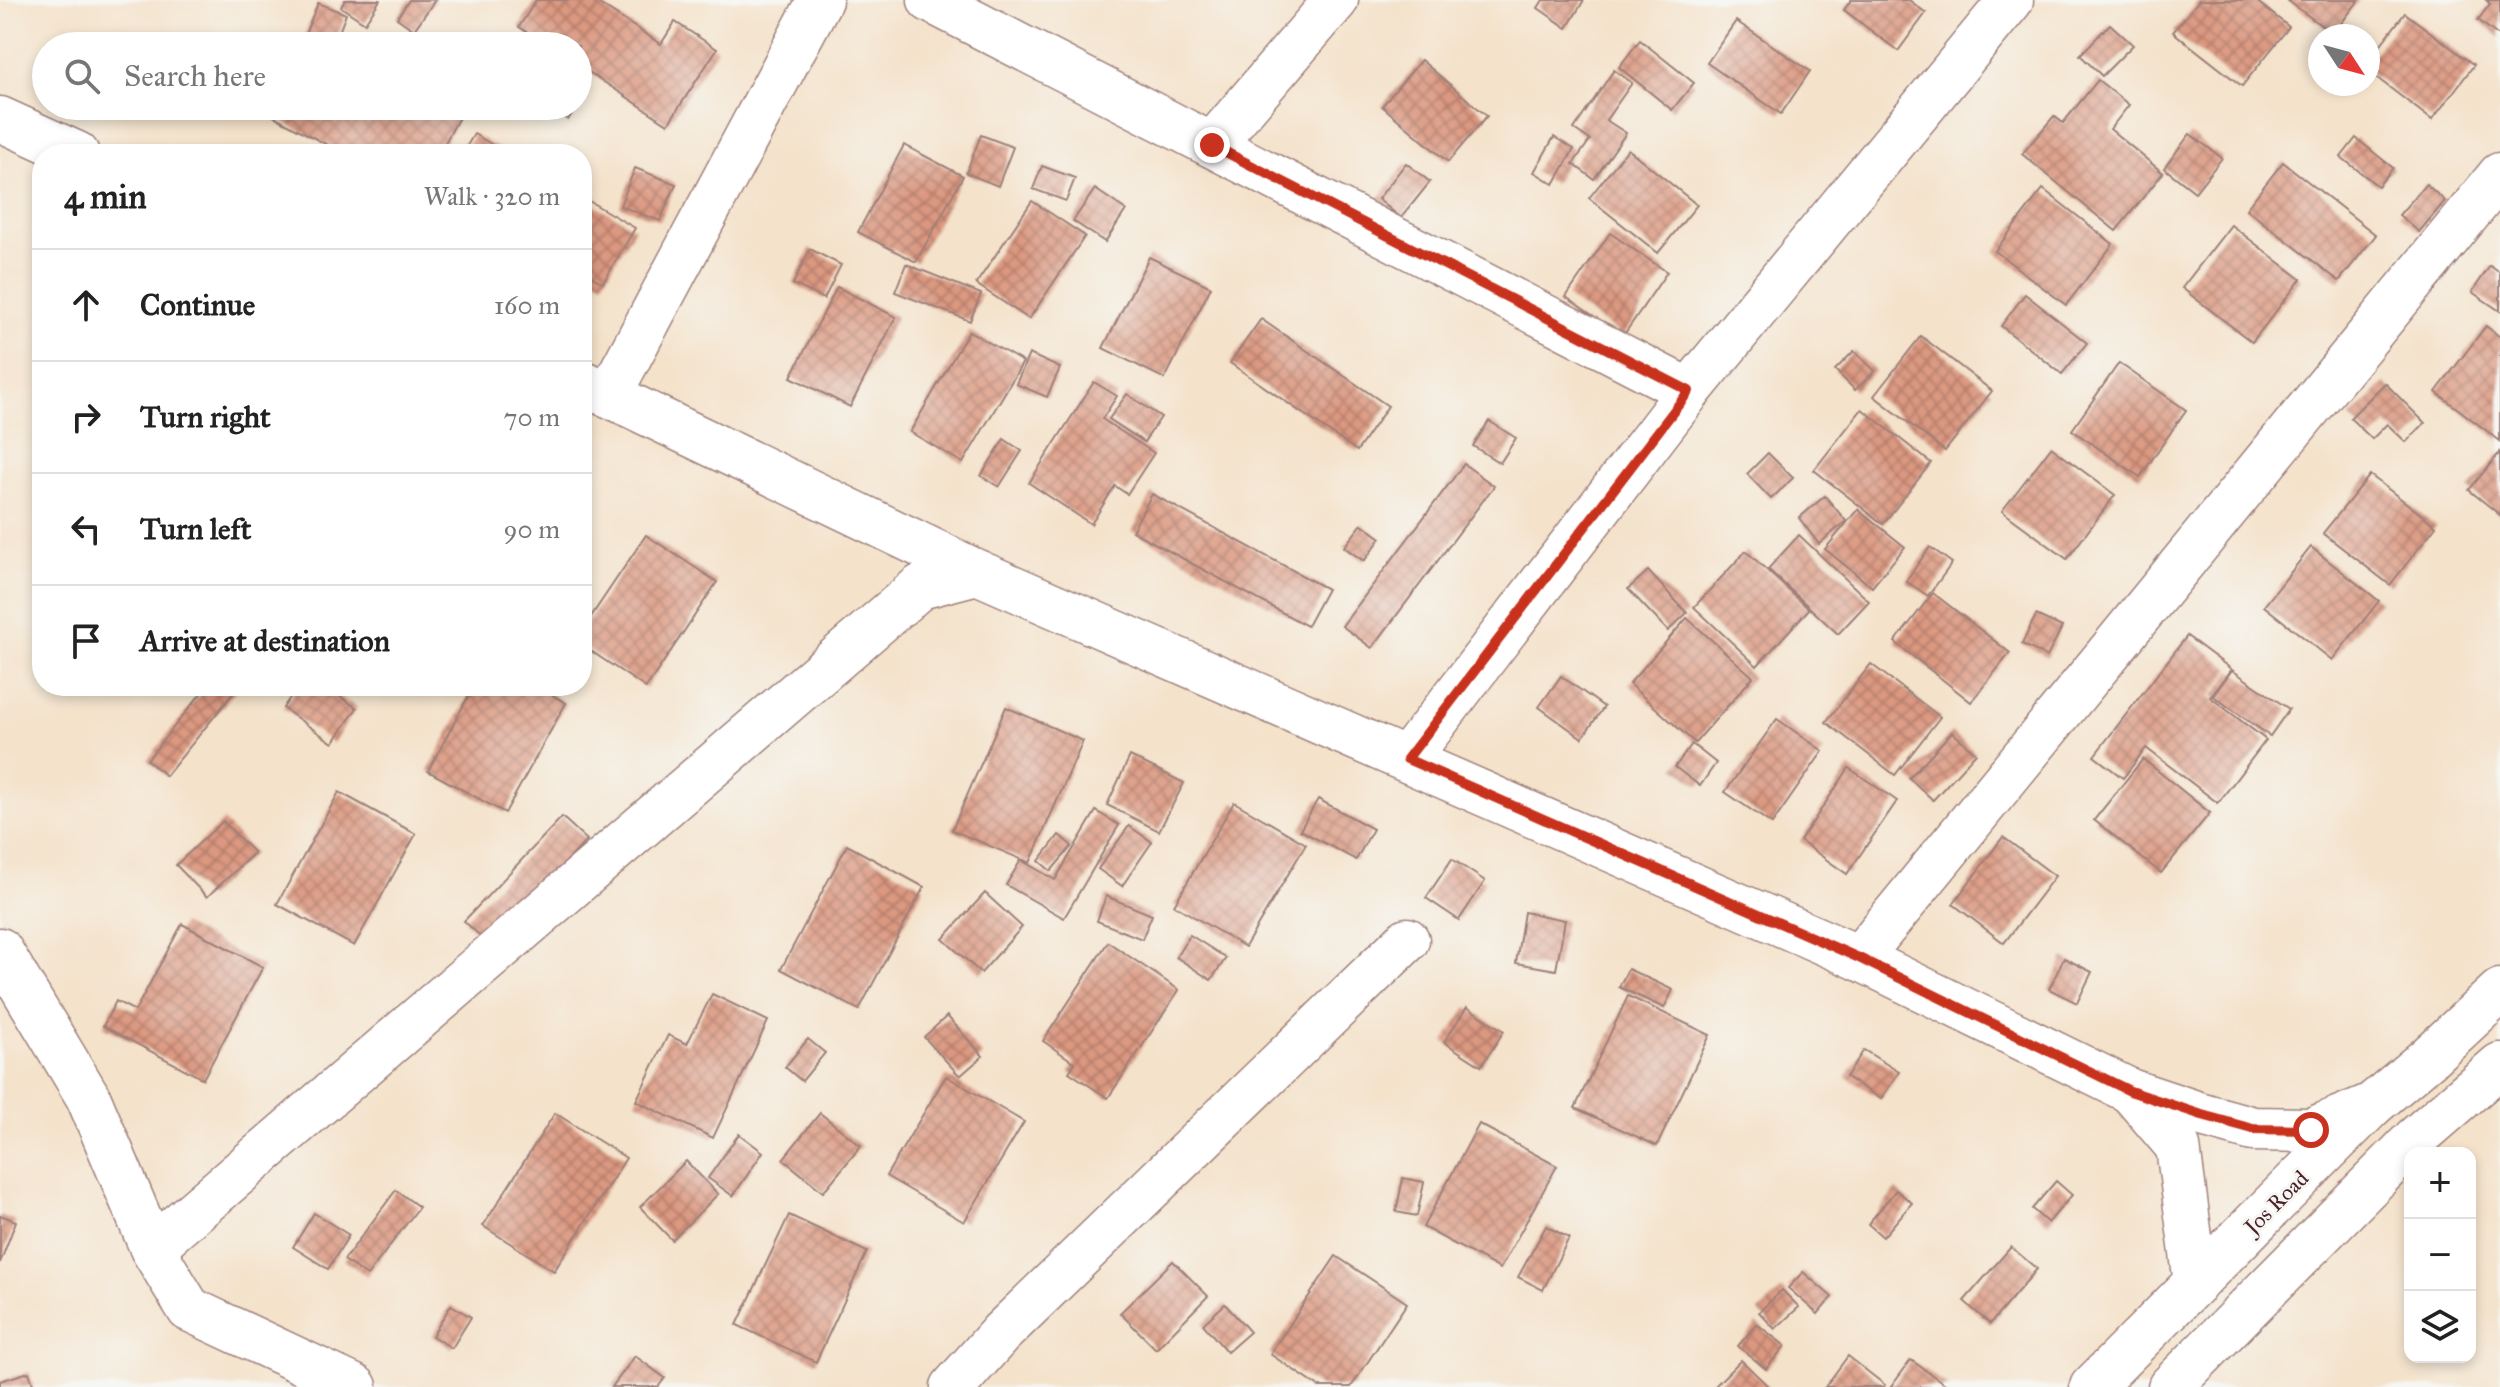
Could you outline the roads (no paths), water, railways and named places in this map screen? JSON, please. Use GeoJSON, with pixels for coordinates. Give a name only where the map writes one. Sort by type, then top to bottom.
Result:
{"type":"FeatureCollection","features":[{"type":"Feature","properties":{"kind":"main road"},"geometry":{"type":"LineString","coordinates":[[820,0],[596,388],[977,572],[1859,958],[2130,1091],[2253,1129],[2311,1130],[2372,1105]]}},
{"type":"Feature","properties":{"kind":"main road"},"geometry":{"type":"LineString","coordinates":[[930,0],[1689,391]]}},
{"type":"Feature","properties":{"kind":"main road"},"geometry":{"type":"LineString","coordinates":[[1212,145],[1336,0]]}},
{"type":"Feature","properties":{"kind":"main road"},"geometry":{"type":"LineString","coordinates":[[1407,759],[1689,391],[2011,0]]}},
{"type":"Feature","properties":{"kind":"main road"},"geometry":{"type":"LineString","coordinates":[[0,119],[55,144]]}},
{"type":"Feature","properties":{"kind":"main road"},"geometry":{"type":"LineString","coordinates":[[1859,958],[2500,175]]}},
{"type":"Feature","properties":{"kind":"main road"},"geometry":{"type":"LineString","coordinates":[[152,1248],[920,587],[977,572]]}},
{"type":"Feature","properties":{"kind":"main road"},"geometry":{"type":"LineString","coordinates":[[953,1387],[1001,1333],[1407,940]]}},
{"type":"Feature","properties":{"kind":"main road"},"geometry":{"type":"LineString","coordinates":[[0,950],[12,995],[88,1097],[152,1248],[189,1309],[355,1387]]}},
{"type":"Feature","properties":{"kind":"main road","name":"Jos Road"},"geometry":{"type":"LineString","coordinates":[[2092,1387],[2372,1105],[2500,991]]}},
{"type":"Feature","properties":{"kind":"main road"},"geometry":{"type":"LineString","coordinates":[[2170,1387],[2416,1138],[2500,1065]]}},
{"type":"Feature","properties":{"kind":"main road"},"geometry":{"type":"LineString","coordinates":[[2130,1091],[2178,1147],[2196,1283]]}}]}
